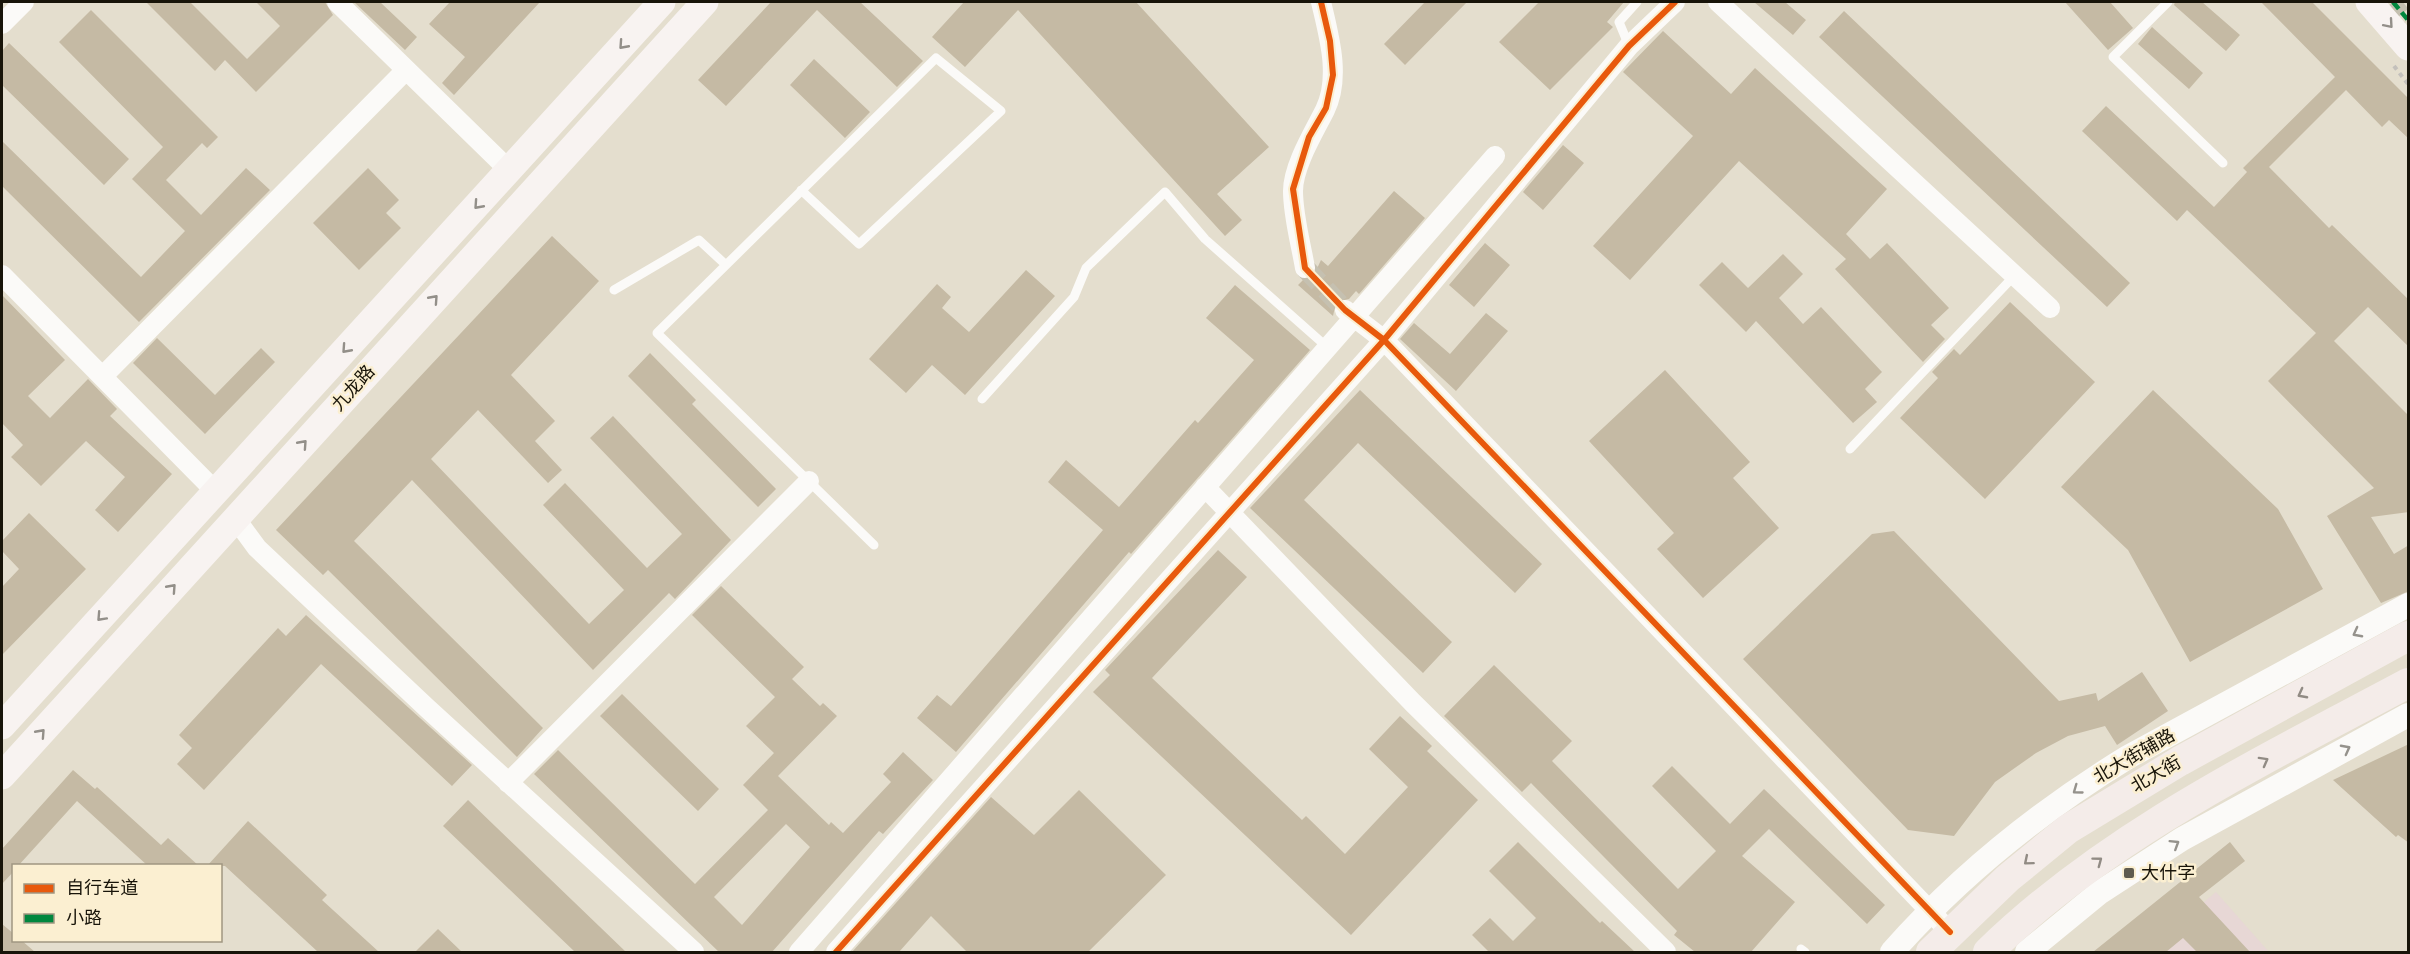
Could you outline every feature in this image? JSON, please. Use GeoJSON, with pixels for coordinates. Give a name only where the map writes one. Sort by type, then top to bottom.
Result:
{"type":"FeatureCollection","features":[{"type":"Feature","properties":{"kind":"main road","name":"九龙路"},"geometry":{"type":"LineString","coordinates":[[2,726],[662,2]]}},
{"type":"Feature","properties":{"kind":"main road","name":"九龙路"},"geometry":{"type":"LineString","coordinates":[[2,776],[705,2]]}},
{"type":"Feature","properties":{"kind":"main road"},"geometry":{"type":"LineString","coordinates":[[2369,2],[2401,56]]}},
{"type":"Feature","properties":{"kind":"main road","name":"北大街"},"geometry":{"type":"LineString","coordinates":[[1937,932],[2037,854],[2115,798],[2409,636]]}},
{"type":"Feature","properties":{"kind":"main road"},"geometry":{"type":"LineString","coordinates":[[1988,952],[2045,902],[2154,823],[2409,684]]}},
{"type":"Feature","properties":{"kind":"street"},"geometry":{"type":"LineString","coordinates":[[2,24],[24,2]]}},
{"type":"Feature","properties":{"kind":"street"},"geometry":{"type":"LineString","coordinates":[[337,2],[510,170]]}},
{"type":"Feature","properties":{"kind":"street"},"geometry":{"type":"LineString","coordinates":[[1305,268],[1293,189],[1309,137],[1326,108],[1333,75],[1330,42],[1321,2]]}},
{"type":"Feature","properties":{"kind":"street"},"geometry":{"type":"LineString","coordinates":[[836,952],[1384,340],[1629,46],[1675,2]]}},
{"type":"Feature","properties":{"kind":"street"},"geometry":{"type":"LineString","coordinates":[[1718,2],[2050,308]]}},
{"type":"Feature","properties":{"kind":"street"},"geometry":{"type":"LineString","coordinates":[[103,376],[406,70]]}},
{"type":"Feature","properties":{"kind":"street"},"geometry":{"type":"LineString","coordinates":[[799,952],[1327,347],[1350,313],[1495,156]]}},
{"type":"Feature","properties":{"kind":"street"},"geometry":{"type":"LineString","coordinates":[[2,275],[216,492]]}},
{"type":"Feature","properties":{"kind":"street"},"geometry":{"type":"LineString","coordinates":[[1350,313],[1384,340],[1937,932]]}},
{"type":"Feature","properties":{"kind":"street"},"geometry":{"type":"LineString","coordinates":[[508,783],[809,481]]}},
{"type":"Feature","properties":{"kind":"street"},"geometry":{"type":"LineString","coordinates":[[1205,487],[1413,703],[1666,952]]}},
{"type":"Feature","properties":{"kind":"street"},"geometry":{"type":"LineString","coordinates":[[236,518],[257,548],[508,783],[694,952]]}},
{"type":"Feature","properties":{"kind":"street","name":"北大街辅路"},"geometry":{"type":"LineString","coordinates":[[1892,952],[1937,932],[2011,837],[2088,782],[2128,757],[2409,605]]}},
{"type":"Feature","properties":{"kind":"street"},"geometry":{"type":"LineString","coordinates":[[2027,952],[2099,893],[2174,844],[2409,715]]}},
{"type":"Feature","properties":{"kind":"lane"},"geometry":{"type":"LineString","coordinates":[[1629,46],[1619,22],[1637,2]]}},
{"type":"Feature","properties":{"kind":"lane"},"geometry":{"type":"LineString","coordinates":[[2168,2],[2113,57],[2223,164]]}},
{"type":"Feature","properties":{"kind":"lane"},"geometry":{"type":"LineString","coordinates":[[801,190],[859,244],[1001,111],[936,58],[801,190],[657,333],[874,545]]}},
{"type":"Feature","properties":{"kind":"lane"},"geometry":{"type":"LineString","coordinates":[[982,399],[1074,297],[1086,268],[1165,192],[1205,239],[1327,347]]}},
{"type":"Feature","properties":{"kind":"lane"},"geometry":{"type":"LineString","coordinates":[[614,290],[699,240],[726,265]]}},
{"type":"Feature","properties":{"kind":"lane"},"geometry":{"type":"LineString","coordinates":[[1850,449],[2015,275]]}},
{"type":"Feature","properties":{"kind":"path"},"geometry":{"type":"LineString","coordinates":[[2401,56],[2409,84]]}},
{"type":"Feature","properties":{"kind":"shaded area"},"geometry":{"type":"Polygon","coordinates":[[[2216,892],[2269,952],[2144,952],[2216,892]]]}},
{"type":"Feature","properties":{"kind":"building"},"geometry":{"type":"Polygon","coordinates":[[[146,2],[190,2],[247,59],[280,26],[256,2],[325,2],[333,15],[256,92],[225,60],[215,71],[146,2]]]}},
{"type":"Feature","properties":{"kind":"building"},"geometry":{"type":"Polygon","coordinates":[[[354,2],[380,2],[417,37],[405,50],[354,2]]]}},
{"type":"Feature","properties":{"kind":"building"},"geometry":{"type":"Polygon","coordinates":[[[450,2],[540,2],[454,95],[442,83],[465,57],[429,24],[450,2]]]}},
{"type":"Feature","properties":{"kind":"building"},"geometry":{"type":"Polygon","coordinates":[[[771,2],[860,2],[923,61],[897,87],[817,10],[726,106],[698,80],[771,2]]]}},
{"type":"Feature","properties":{"kind":"building"},"geometry":{"type":"Polygon","coordinates":[[[964,2],[1136,2],[1269,147],[1217,194],[1242,220],[1225,236],[1018,10],[965,67],[932,37],[964,2]]]}},
{"type":"Feature","properties":{"kind":"building"},"geometry":{"type":"Polygon","coordinates":[[[1425,2],[1467,2],[1405,65],[1384,44],[1425,2]]]}},
{"type":"Feature","properties":{"kind":"building"},"geometry":{"type":"Polygon","coordinates":[[[1539,2],[1624,2],[1607,22],[1613,27],[1550,90],[1499,42],[1539,2]]]}},
{"type":"Feature","properties":{"kind":"building"},"geometry":{"type":"Polygon","coordinates":[[[1754,2],[1785,2],[1806,20],[1793,35],[1754,2]]]}},
{"type":"Feature","properties":{"kind":"building"},"geometry":{"type":"Polygon","coordinates":[[[2065,2],[2110,2],[2133,28],[2108,50],[2065,2]]]}},
{"type":"Feature","properties":{"kind":"building"},"geometry":{"type":"Polygon","coordinates":[[[2175,2],[2202,2],[2240,35],[2226,51],[2174,5],[2175,2]]]}},
{"type":"Feature","properties":{"kind":"building"},"geometry":{"type":"Polygon","coordinates":[[[2261,2],[2312,2],[2409,99],[2409,139],[2389,120],[2382,127],[2346,90],[2269,167],[2329,228],[2332,225],[2409,300],[2409,347],[2368,307],[2334,341],[2409,416],[2409,512],[2371,517],[2394,554],[2409,545],[2409,591],[2381,603],[2327,516],[2374,488],[2268,381],[2316,333],[2187,210],[2177,221],[2082,131],[2106,106],[2214,207],[2247,172],[2243,168],[2335,77],[2261,2]]]}},
{"type":"Feature","properties":{"kind":"building"},"geometry":{"type":"Polygon","coordinates":[[[91,10],[218,137],[207,148],[202,143],[166,180],[201,215],[246,168],[270,190],[139,322],[2,186],[2,141],[141,277],[185,231],[132,179],[163,147],[59,42],[91,10]]]}},
{"type":"Feature","properties":{"kind":"building"},"geometry":{"type":"Polygon","coordinates":[[[1844,11],[2130,283],[2107,307],[1819,37],[1844,11]]]}},
{"type":"Feature","properties":{"kind":"building"},"geometry":{"type":"Polygon","coordinates":[[[2152,27],[2203,73],[2189,89],[2138,44],[2152,27]]]}},
{"type":"Feature","properties":{"kind":"building"},"geometry":{"type":"Polygon","coordinates":[[[1663,31],[1731,94],[1755,68],[1887,189],[1846,234],[1870,259],[1887,243],[1949,308],[1931,325],[1945,339],[1923,362],[1835,269],[1846,259],[1739,161],[1630,280],[1593,246],[1693,136],[1623,72],[1663,31]]]}},
{"type":"Feature","properties":{"kind":"building"},"geometry":{"type":"Polygon","coordinates":[[[9,43],[129,159],[104,185],[2,85],[2,51],[9,43]]]}},
{"type":"Feature","properties":{"kind":"building"},"geometry":{"type":"Polygon","coordinates":[[[814,59],[870,112],[845,138],[790,85],[814,59]]]}},
{"type":"Feature","properties":{"kind":"building"},"geometry":{"type":"Polygon","coordinates":[[[1563,145],[1584,163],[1543,210],[1523,192],[1563,145]]]}},
{"type":"Feature","properties":{"kind":"building"},"geometry":{"type":"Polygon","coordinates":[[[368,168],[399,200],[386,213],[401,228],[359,270],[313,223],[368,168]]]}},
{"type":"Feature","properties":{"kind":"building"},"geometry":{"type":"Polygon","coordinates":[[[1394,191],[1425,218],[1359,294],[1356,291],[1349,299],[1336,302],[1333,316],[1298,285],[1303,280],[1313,277],[1321,260],[1328,266],[1394,191]]]}},
{"type":"Feature","properties":{"kind":"building"},"geometry":{"type":"Polygon","coordinates":[[[552,236],[599,281],[511,375],[555,421],[535,441],[562,470],[548,483],[478,410],[431,459],[589,624],[624,590],[543,505],[565,483],[647,568],[682,534],[590,438],[613,416],[731,540],[675,599],[669,593],[593,670],[412,480],[354,541],[543,728],[517,757],[328,570],[323,575],[276,530],[552,236]]]}},
{"type":"Feature","properties":{"kind":"building"},"geometry":{"type":"Polygon","coordinates":[[[1485,243],[1510,265],[1474,307],[1449,285],[1485,243]]]}},
{"type":"Feature","properties":{"kind":"building"},"geometry":{"type":"Polygon","coordinates":[[[1783,254],[1803,274],[1779,298],[1803,324],[1821,307],[1882,372],[1865,389],[1877,402],[1853,423],[1756,321],[1746,332],[1699,285],[1722,262],[1748,288],[1783,254]]]}},
{"type":"Feature","properties":{"kind":"building"},"geometry":{"type":"Polygon","coordinates":[[[1026,270],[1055,296],[965,395],[932,365],[906,393],[869,359],[937,284],[951,297],[942,308],[969,332],[1026,270]]]}},
{"type":"Feature","properties":{"kind":"building"},"geometry":{"type":"Polygon","coordinates":[[[1235,285],[1310,350],[1131,554],[1129,552],[956,752],[917,718],[937,695],[951,706],[1103,530],[1048,482],[1066,460],[1119,507],[1195,420],[1198,423],[1254,360],[1206,318],[1235,285]]]}},
{"type":"Feature","properties":{"kind":"building"},"geometry":{"type":"Polygon","coordinates":[[[2,295],[65,360],[28,396],[50,418],[88,379],[117,409],[110,416],[172,474],[118,532],[95,510],[125,477],[86,441],[41,486],[11,457],[23,445],[2,423],[2,295]]]}},
{"type":"Feature","properties":{"kind":"building"},"geometry":{"type":"Polygon","coordinates":[[[2010,302],[2095,382],[1985,499],[1900,418],[1938,378],[1932,372],[1954,349],[1960,355],[2010,302]]]}},
{"type":"Feature","properties":{"kind":"building"},"geometry":{"type":"Polygon","coordinates":[[[1486,313],[1508,331],[1456,391],[1400,339],[1414,323],[1450,354],[1486,313]]]}},
{"type":"Feature","properties":{"kind":"building"},"geometry":{"type":"Polygon","coordinates":[[[157,338],[215,395],[261,348],[275,362],[205,434],[133,363],[157,338]]]}},
{"type":"Feature","properties":{"kind":"building"},"geometry":{"type":"Polygon","coordinates":[[[650,353],[696,400],[692,404],[776,489],[758,507],[628,376],[650,353]]]}},
{"type":"Feature","properties":{"kind":"building"},"geometry":{"type":"Polygon","coordinates":[[[1665,370],[1750,462],[1733,478],[1779,528],[1703,598],[1657,549],[1674,533],[1589,441],[1665,370]]]}},
{"type":"Feature","properties":{"kind":"building"},"geometry":{"type":"Polygon","coordinates":[[[1360,390],[1542,564],[1515,593],[1358,443],[1304,500],[1452,642],[1423,673],[1250,508],[1360,390]]]}},
{"type":"Feature","properties":{"kind":"building"},"geometry":{"type":"Polygon","coordinates":[[[2153,390],[2278,509],[2323,589],[2190,662],[2128,550],[2061,487],[2153,390]]]}},
{"type":"Feature","properties":{"kind":"building"},"geometry":{"type":"Polygon","coordinates":[[[29,513],[86,569],[2,655],[2,587],[19,569],[2,551],[2,541],[29,513]]]}},
{"type":"Feature","properties":{"kind":"building"},"geometry":{"type":"Polygon","coordinates":[[[1894,531],[2059,701],[2096,693],[2098,701],[2142,672],[2168,711],[2117,745],[2105,726],[2068,736],[2036,753],[1995,782],[1954,836],[1908,830],[1743,659],[1872,534],[1894,531]]]}},
{"type":"Feature","properties":{"kind":"building"},"geometry":{"type":"Polygon","coordinates":[[[1218,550],[1247,577],[1152,678],[1302,820],[1306,816],[1345,854],[1408,787],[1369,749],[1400,716],[1432,746],[1427,751],[1478,800],[1351,935],[1093,692],[1110,675],[1105,670],[1218,550]]]}},
{"type":"Feature","properties":{"kind":"building"},"geometry":{"type":"Polygon","coordinates":[[[721,586],[804,667],[792,679],[820,706],[823,703],[837,716],[778,776],[829,825],[831,822],[843,833],[891,782],[883,774],[903,752],[933,780],[883,834],[879,831],[772,952],[719,952],[534,774],[558,750],[695,884],[768,810],[743,785],[774,753],[746,726],[775,697],[692,615],[721,586]],[[786,824],[714,897],[742,925],[810,847],[786,824]]]}},
{"type":"Feature","properties":{"kind":"building"},"geometry":{"type":"Polygon","coordinates":[[[306,615],[472,765],[452,786],[321,664],[204,790],[177,764],[192,748],[179,735],[278,628],[286,636],[306,615]]]}},
{"type":"Feature","properties":{"kind":"building"},"geometry":{"type":"Polygon","coordinates":[[[1494,665],[1572,741],[1552,761],[1678,889],[1716,851],[1652,786],[1672,766],[1730,824],[1764,789],[1885,905],[1867,924],[1769,829],[1742,856],[1795,902],[1751,952],[1695,952],[1674,935],[1677,931],[1531,783],[1522,792],[1444,716],[1494,665]]]}},
{"type":"Feature","properties":{"kind":"building"},"geometry":{"type":"Polygon","coordinates":[[[622,694],[719,789],[698,811],[600,716],[622,694]]]}},
{"type":"Feature","properties":{"kind":"building"},"geometry":{"type":"Polygon","coordinates":[[[2409,744],[2409,843],[2398,835],[2396,837],[2333,780],[2409,744]]]}},
{"type":"Feature","properties":{"kind":"building"},"geometry":{"type":"Polygon","coordinates":[[[73,770],[95,789],[97,787],[161,845],[168,838],[197,864],[146,864],[77,801],[20,864],[12,864],[12,873],[2,884],[2,849],[73,770]]]}},
{"type":"Feature","properties":{"kind":"building"},"geometry":{"type":"Polygon","coordinates":[[[1079,790],[1166,875],[1088,952],[967,952],[931,916],[899,952],[852,952],[991,797],[1034,835],[1079,790]]]}},
{"type":"Feature","properties":{"kind":"building"},"geometry":{"type":"Polygon","coordinates":[[[468,800],[626,952],[575,952],[443,826],[468,800]]]}},
{"type":"Feature","properties":{"kind":"building"},"geometry":{"type":"Polygon","coordinates":[[[248,821],[327,895],[322,900],[379,952],[318,952],[225,866],[209,864],[248,821]]]}},
{"type":"Feature","properties":{"kind":"building"},"geometry":{"type":"Polygon","coordinates":[[[1518,842],[1600,923],[1602,921],[1635,952],[1489,952],[1472,935],[1490,918],[1513,941],[1536,918],[1489,871],[1518,842]]]}},
{"type":"Feature","properties":{"kind":"building"},"geometry":{"type":"Polygon","coordinates":[[[2230,842],[2245,861],[2199,897],[2250,952],[2197,952],[2183,938],[2166,952],[2093,952],[2230,842]]]}},
{"type":"Feature","properties":{"kind":"building"},"geometry":{"type":"Polygon","coordinates":[[[2,924],[12,932],[12,942],[23,942],[35,952],[2,952],[2,924]]]}},
{"type":"Feature","properties":{"kind":"building"},"geometry":{"type":"Polygon","coordinates":[[[438,929],[462,952],[415,952],[438,929]]]}},
{"type":"Feature","properties":{"kind":"tunnel"},"geometry":{"type":"LineString","coordinates":[[2393,2],[2408,20]]}},
{"type":"Feature","properties":{"kind":"tunnel"},"geometry":{"type":"LineString","coordinates":[[1305,268],[1345,310]]}},
{"type":"Feature","properties":{"kind":"marked path"},"geometry":{"type":"LineString","coordinates":[[2393,2],[2408,20]]}},
{"type":"Feature","properties":{"kind":"cycle path"},"geometry":{"type":"LineString","coordinates":[[1321,2],[1330,41],[1333,75],[1326,108],[1309,137],[1293,189],[1305,268],[1345,310],[1384,340],[1950,932]]}},
{"type":"Feature","properties":{"kind":"cycle path"},"geometry":{"type":"LineString","coordinates":[[836,952],[1384,340],[1629,46],[1675,2]]}},
{"type":"Feature","properties":{"kind":"place","name":"大什字"},"geometry":{"type":"Point","coordinates":[2129,873]}}]}
